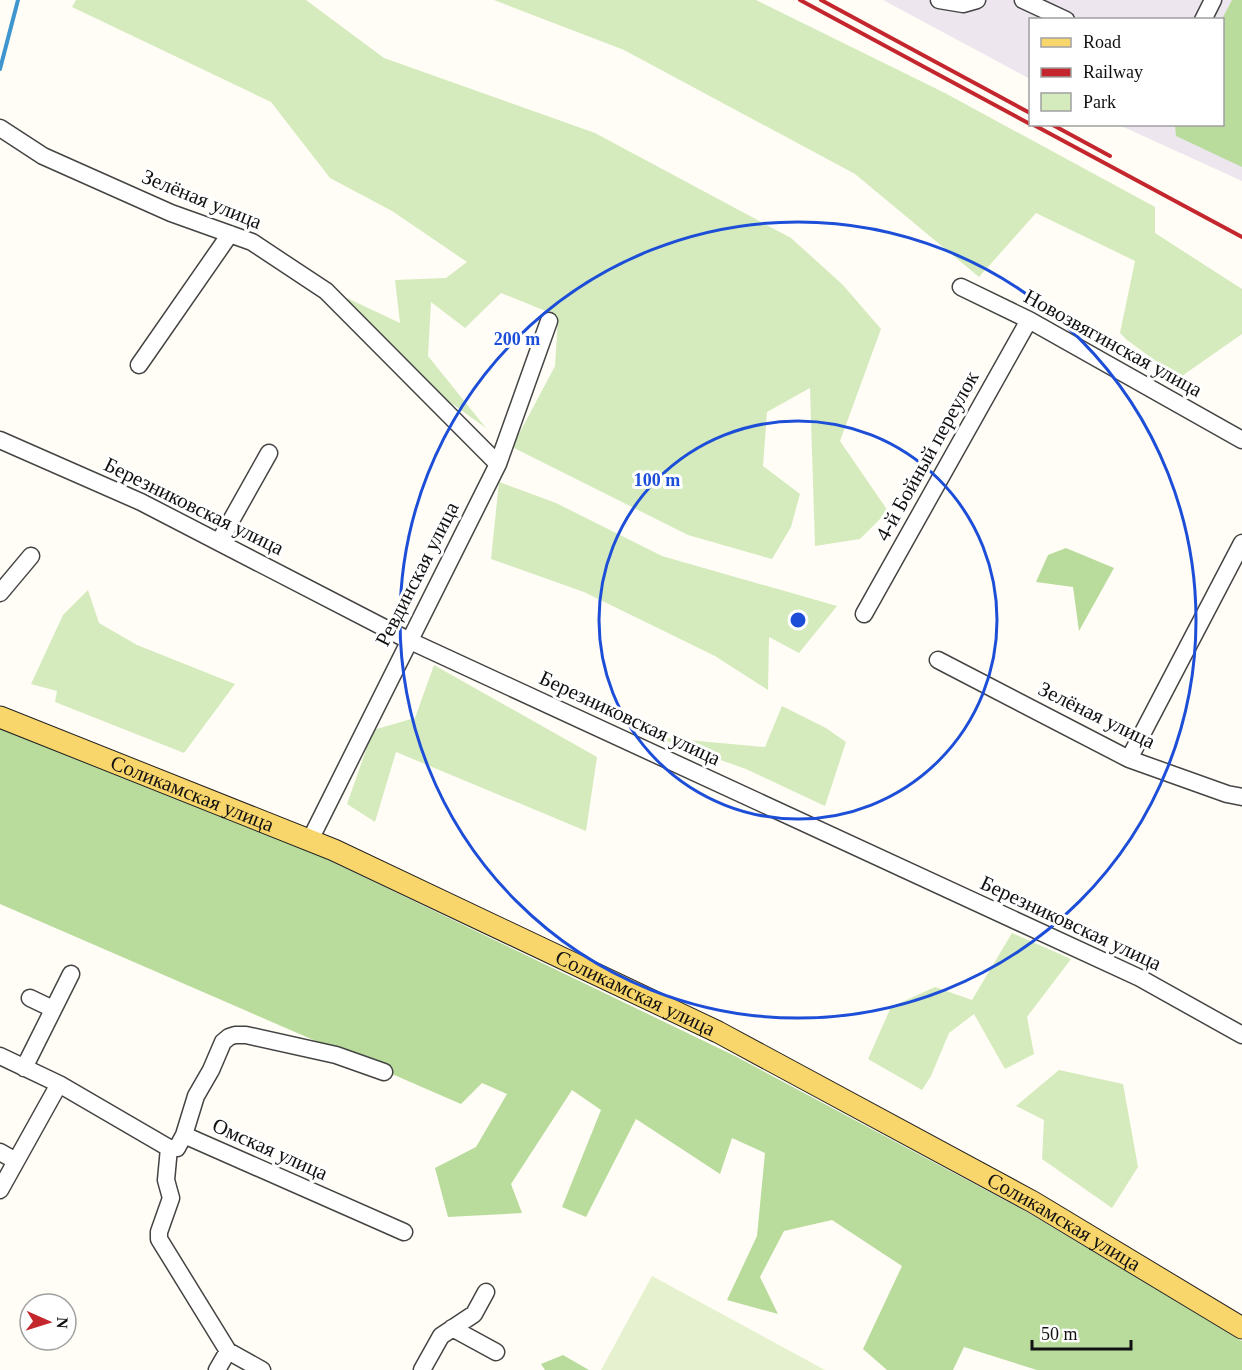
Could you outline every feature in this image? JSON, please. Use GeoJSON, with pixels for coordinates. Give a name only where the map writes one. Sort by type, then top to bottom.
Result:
{"type":"FeatureCollection","features":[{"type":"Feature","properties":{"kind":"main road","name":"Соликамская улица"},"geometry":{"type":"LineString","coordinates":[[0,717],[334,850],[718,1032],[1034,1202],[1242,1328]]}},
{"type":"Feature","properties":{"kind":"street"},"geometry":{"type":"LineString","coordinates":[[939,0],[963,4],[977,0]]}},
{"type":"Feature","properties":{"kind":"street"},"geometry":{"type":"LineString","coordinates":[[1023,0],[1062,18]]}},
{"type":"Feature","properties":{"kind":"street"},"geometry":{"type":"LineString","coordinates":[[1204,18],[1213,0]]}},
{"type":"Feature","properties":{"kind":"street","name":"Зелёная улица"},"geometry":{"type":"LineString","coordinates":[[0,128],[43,156],[171,213],[252,242],[326,291],[498,464]]}},
{"type":"Feature","properties":{"kind":"street"},"geometry":{"type":"LineString","coordinates":[[139,365],[230,234]]}},
{"type":"Feature","properties":{"kind":"street","name":"Новозвягинская улица"},"geometry":{"type":"LineString","coordinates":[[962,287],[1029,320],[1242,440]]}},
{"type":"Feature","properties":{"kind":"street","name":"4-й Бойный переулок"},"geometry":{"type":"LineString","coordinates":[[864,614],[1029,320]]}},
{"type":"Feature","properties":{"kind":"street","name":"Ревдинская улица"},"geometry":{"type":"LineString","coordinates":[[310,840],[498,464],[549,321]]}},
{"type":"Feature","properties":{"kind":"street","name":"Березниковская улица"},"geometry":{"type":"LineString","coordinates":[[0,440],[141,502],[408,640],[1140,978],[1242,1035]]}},
{"type":"Feature","properties":{"kind":"street"},"geometry":{"type":"LineString","coordinates":[[219,542],[269,453]]}},
{"type":"Feature","properties":{"kind":"street"},"geometry":{"type":"LineString","coordinates":[[1129,759],[1242,543]]}},
{"type":"Feature","properties":{"kind":"street"},"geometry":{"type":"LineString","coordinates":[[0,593],[31,556]]}},
{"type":"Feature","properties":{"kind":"street","name":"Зелёная улица"},"geometry":{"type":"LineString","coordinates":[[938,660],[1129,759],[1227,794],[1242,797]]}},
{"type":"Feature","properties":{"kind":"street"},"geometry":{"type":"LineString","coordinates":[[24,1068],[71,974]]}},
{"type":"Feature","properties":{"kind":"street"},"geometry":{"type":"LineString","coordinates":[[30,998],[54,1009]]}},
{"type":"Feature","properties":{"kind":"street"},"geometry":{"type":"LineString","coordinates":[[184,1135],[196,1096],[223,1042],[228,1037],[246,1035],[336,1055],[384,1072]]}},
{"type":"Feature","properties":{"kind":"street"},"geometry":{"type":"LineString","coordinates":[[0,1056],[59,1084],[169,1148],[166,1180],[171,1198],[159,1232],[159,1239],[228,1352],[262,1370]]}},
{"type":"Feature","properties":{"kind":"street"},"geometry":{"type":"LineString","coordinates":[[0,1190],[59,1084]]}},
{"type":"Feature","properties":{"kind":"street","name":"Омская улица"},"geometry":{"type":"LineString","coordinates":[[169,1148],[177,1148],[184,1135],[404,1232]]}},
{"type":"Feature","properties":{"kind":"street"},"geometry":{"type":"LineString","coordinates":[[0,1152],[16,1161]]}},
{"type":"Feature","properties":{"kind":"street"},"geometry":{"type":"LineString","coordinates":[[422,1370],[441,1336],[474,1314],[486,1292]]}},
{"type":"Feature","properties":{"kind":"street"},"geometry":{"type":"LineString","coordinates":[[452,1328],[496,1352]]}},
{"type":"Feature","properties":{"kind":"street"},"geometry":{"type":"LineString","coordinates":[[217,1370],[228,1352]]}},
{"type":"Feature","properties":{"kind":"shaded area"},"geometry":{"type":"Polygon","coordinates":[[[883,0],[1242,0],[1242,181],[1121,126],[1224,126],[1224,18],[1029,18],[1029,78],[883,0]]]}},
{"type":"Feature","properties":{"kind":"green space"},"geometry":{"type":"Polygon","coordinates":[[[76,0],[306,0],[384,58],[595,133],[791,238],[843,285],[881,329],[840,441],[888,511],[860,539],[815,546],[810,388],[767,412],[763,466],[800,494],[791,527],[772,559],[688,535],[512,447],[555,366],[558,316],[501,293],[465,328],[431,302],[428,356],[486,428],[412,375],[363,327],[347,298],[400,323],[395,280],[446,278],[467,262],[392,211],[330,178],[271,102],[72,7],[76,0]]]}},
{"type":"Feature","properties":{"kind":"green space"},"geometry":{"type":"Polygon","coordinates":[[[494,0],[756,0],[945,93],[1155,207],[1155,233],[1242,289],[1242,334],[1179,378],[1120,333],[1135,261],[1036,213],[979,277],[855,174],[624,50],[494,0]]]}},
{"type":"Feature","properties":{"kind":"green space"},"geometry":{"type":"Polygon","coordinates":[[[1232,0],[1242,0],[1242,167],[1176,136],[1175,126],[1224,126],[1223,18],[1232,0]]]}},
{"type":"Feature","properties":{"kind":"green space"},"geometry":{"type":"Polygon","coordinates":[[[499,482],[556,503],[662,556],[837,606],[799,653],[769,637],[768,690],[715,656],[584,592],[491,559],[499,482]]]}},
{"type":"Feature","properties":{"kind":"green space"},"geometry":{"type":"Polygon","coordinates":[[[1066,548],[1114,568],[1079,631],[1073,587],[1036,582],[1048,555],[1066,548]]]}},
{"type":"Feature","properties":{"kind":"green space"},"geometry":{"type":"Polygon","coordinates":[[[88,590],[99,623],[137,645],[235,684],[184,753],[55,702],[57,691],[31,684],[63,615],[88,590]]]}},
{"type":"Feature","properties":{"kind":"green space"},"geometry":{"type":"Polygon","coordinates":[[[434,665],[597,757],[586,831],[396,752],[375,822],[347,804],[373,730],[415,718],[434,665]]]}},
{"type":"Feature","properties":{"kind":"green space"},"geometry":{"type":"Polygon","coordinates":[[[782,706],[826,728],[846,742],[825,806],[746,769],[655,737],[765,747],[782,706]]]}},
{"type":"Feature","properties":{"kind":"green space"},"geometry":{"type":"Polygon","coordinates":[[[0,725],[308,850],[735,1056],[1027,1212],[1242,1341],[1242,1370],[1037,1370],[964,1347],[953,1370],[887,1370],[863,1349],[902,1266],[832,1220],[784,1231],[760,1277],[778,1314],[727,1300],[757,1236],[765,1153],[732,1138],[720,1174],[636,1119],[586,1217],[562,1207],[601,1110],[572,1090],[511,1184],[522,1213],[448,1217],[435,1168],[476,1147],[507,1094],[482,1083],[461,1104],[0,904],[0,725]]]}},
{"type":"Feature","properties":{"kind":"green space"},"geometry":{"type":"Polygon","coordinates":[[[1012,933],[1071,959],[1027,1017],[1034,1054],[1005,1069],[974,1014],[949,1033],[931,1076],[922,1090],[868,1059],[891,1007],[935,987],[972,1000],[1012,933]]]}},
{"type":"Feature","properties":{"kind":"green space"},"geometry":{"type":"Polygon","coordinates":[[[1059,1070],[1123,1084],[1138,1167],[1112,1208],[1042,1159],[1044,1120],[1016,1106],[1059,1070]]]}},
{"type":"Feature","properties":{"kind":"green space"},"geometry":{"type":"Polygon","coordinates":[[[652,1276],[825,1370],[601,1370],[652,1276]]]}},
{"type":"Feature","properties":{"kind":"green space"},"geometry":{"type":"Polygon","coordinates":[[[563,1355],[589,1370],[545,1370],[541,1364],[563,1355]]]}},
{"type":"Feature","properties":{"kind":"waterway"},"geometry":{"type":"LineString","coordinates":[[0,69],[18,0]]}},
{"type":"Feature","properties":{"kind":"railway"},"geometry":{"type":"LineString","coordinates":[[800,0],[1029,123]]}},
{"type":"Feature","properties":{"kind":"railway"},"geometry":{"type":"LineString","coordinates":[[821,0],[1029,112]]}},
{"type":"Feature","properties":{"kind":"railway"},"geometry":{"type":"LineString","coordinates":[[1036,126],[1242,237]]}},
{"type":"Feature","properties":{"kind":"railway"},"geometry":{"type":"LineString","coordinates":[[1055,126],[1110,156]]}}]}
